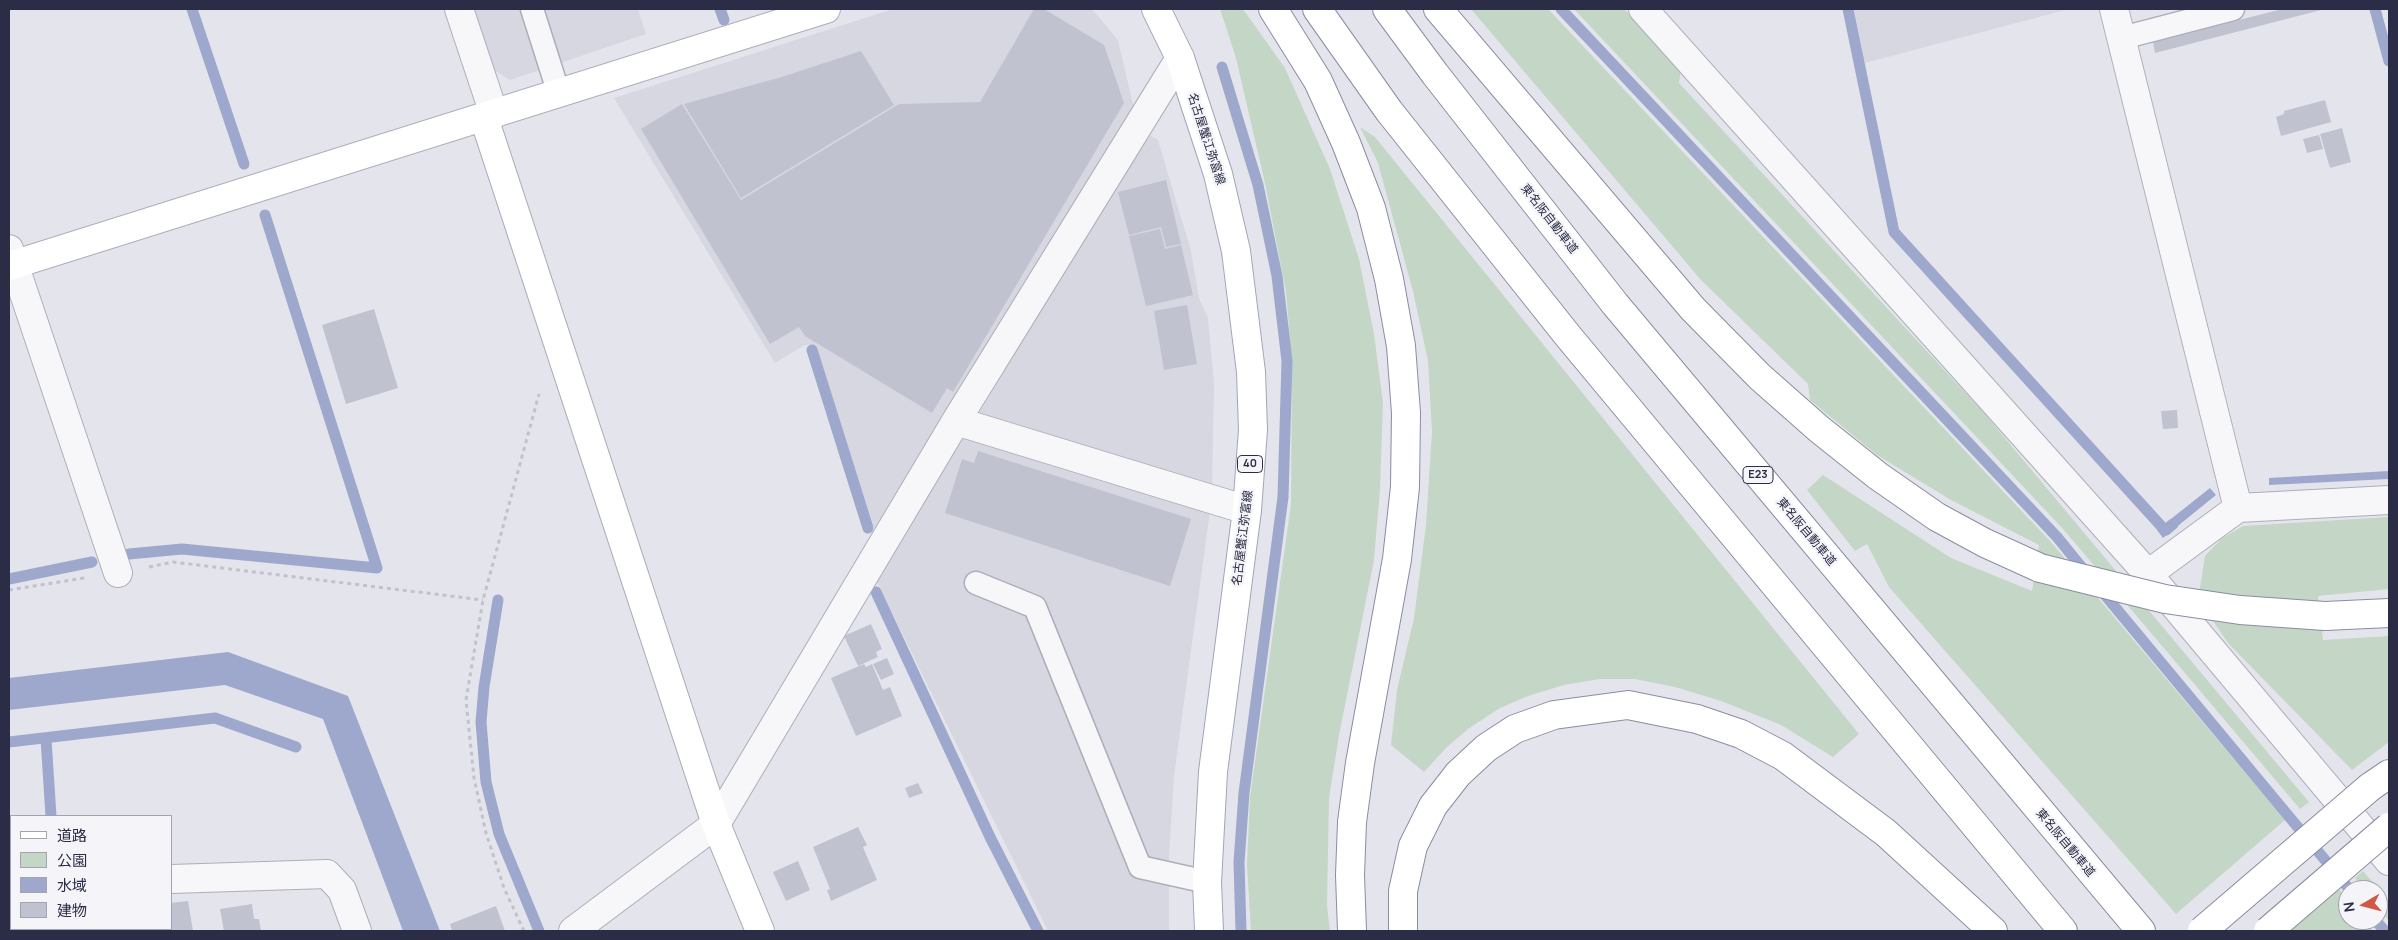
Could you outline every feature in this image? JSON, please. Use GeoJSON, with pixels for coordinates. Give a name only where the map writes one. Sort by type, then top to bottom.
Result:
{"type":"FeatureCollection","features":[{"type":"Feature","properties":{"kind":"main road"},"geometry":{"type":"LineString","coordinates":[[10,260],[489,116],[826,9]]}},
{"type":"Feature","properties":{"kind":"main road","name":"名古屋蟹江弥富線"},"geometry":{"type":"LineString","coordinates":[[1156,9],[1180,58],[1218,174],[1236,251],[1252,372],[1253,430],[1247,510],[1213,772],[1207,882],[1209,931]]}},
{"type":"Feature","properties":{"kind":"main road"},"geometry":{"type":"LineString","coordinates":[[1272,9],[1318,82],[1346,143],[1371,208],[1390,279],[1401,346],[1406,413],[1405,487],[1397,559],[1382,652],[1360,763],[1352,822],[1350,875],[1352,931]]}},
{"type":"Feature","properties":{"kind":"main road"},"geometry":{"type":"LineString","coordinates":[[1317,9],[1388,110],[1568,336],[2063,931]]}},
{"type":"Feature","properties":{"kind":"main road","name":"東名阪自動車道"},"geometry":{"type":"LineString","coordinates":[[1387,9],[1435,74],[1615,304],[2140,931]]}},
{"type":"Feature","properties":{"kind":"main road"},"geometry":{"type":"LineString","coordinates":[[1438,9],[1693,309],[1760,376],[1819,429],[1878,476],[1937,517],[1985,543],[2040,568],[2164,599],[2240,610],[2325,616],[2389,613]]}},
{"type":"Feature","properties":{"kind":"main road"},"geometry":{"type":"LineString","coordinates":[[489,116],[716,824],[760,931]]}},
{"type":"Feature","properties":{"kind":"main road"},"geometry":{"type":"LineString","coordinates":[[1403,931],[1403,891],[1413,846],[1433,806],[1458,774],[1486,748],[1515,729],[1554,715],[1628,704],[1697,719],[1741,734],[1783,756],[1886,833],[1993,931]]}},
{"type":"Feature","properties":{"kind":"main road"},"geometry":{"type":"LineString","coordinates":[[2202,931],[2380,781]]}},
{"type":"Feature","properties":{"kind":"main road"},"geometry":{"type":"LineString","coordinates":[[2268,931],[2389,827]]}},
{"type":"Feature","properties":{"kind":"street"},"geometry":{"type":"LineString","coordinates":[[459,9],[489,116]]}},
{"type":"Feature","properties":{"kind":"street"},"geometry":{"type":"LineString","coordinates":[[1643,9],[2148,574],[2389,861]]}},
{"type":"Feature","properties":{"kind":"street"},"geometry":{"type":"LineString","coordinates":[[2114,9],[2238,508]]}},
{"type":"Feature","properties":{"kind":"street"},"geometry":{"type":"LineString","coordinates":[[573,931],[716,824],[956,421],[1180,58]]}},
{"type":"Feature","properties":{"kind":"street"},"geometry":{"type":"LineString","coordinates":[[10,260],[118,573]]}},
{"type":"Feature","properties":{"kind":"street"},"geometry":{"type":"LineString","coordinates":[[956,421],[1247,510]]}},
{"type":"Feature","properties":{"kind":"street"},"geometry":{"type":"LineString","coordinates":[[2148,574],[2238,508],[2389,500]]}},
{"type":"Feature","properties":{"kind":"street"},"geometry":{"type":"LineString","coordinates":[[172,879],[326,874],[342,890],[357,931]]}},
{"type":"Feature","properties":{"kind":"lane"},"geometry":{"type":"LineString","coordinates":[[532,9],[559,94]]}},
{"type":"Feature","properties":{"kind":"lane"},"geometry":{"type":"LineString","coordinates":[[2122,38],[2233,9]]}},
{"type":"Feature","properties":{"kind":"lane"},"geometry":{"type":"LineString","coordinates":[[976,583],[1035,607],[1140,866],[1207,882]]}},
{"type":"Feature","properties":{"kind":"path"},"geometry":{"type":"LineString","coordinates":[[524,931],[504,888],[486,833],[474,778],[466,700],[483,600],[540,392]]}},
{"type":"Feature","properties":{"kind":"path"},"geometry":{"type":"LineString","coordinates":[[9,590],[118,573],[173,562],[483,600]]}},
{"type":"Feature","properties":{"kind":"shaded area"},"geometry":{"type":"Polygon","coordinates":[[[471,9],[638,9],[646,34],[510,80],[489,67],[471,9]]]}},
{"type":"Feature","properties":{"kind":"shaded area"},"geometry":{"type":"Polygon","coordinates":[[[893,9],[1092,9],[1118,40],[1134,109],[875,530],[815,345],[805,345],[775,363],[614,98],[893,9]]]}},
{"type":"Feature","properties":{"kind":"shaded area"},"geometry":{"type":"Polygon","coordinates":[[[1854,9],[2069,9],[1865,63],[1854,9]]]}},
{"type":"Feature","properties":{"kind":"shaded area"},"geometry":{"type":"Polygon","coordinates":[[[1146,133],[1158,140],[1191,251],[1199,298],[1208,318],[1214,384],[1212,486],[978,415],[1146,133]]]}},
{"type":"Feature","properties":{"kind":"shaded area"},"geometry":{"type":"Polygon","coordinates":[[[963,438],[1210,511],[1174,776],[1169,857],[1169,931],[1048,931],[877,582],[963,438]]]}},
{"type":"Feature","properties":{"kind":"green space"},"geometry":{"type":"Polygon","coordinates":[[[1220,9],[1243,9],[1285,68],[1330,169],[1359,259],[1374,334],[1383,403],[1380,489],[1374,560],[1339,735],[1329,798],[1327,906],[1330,931],[1251,931],[1247,865],[1250,797],[1291,504],[1292,361],[1286,292],[1265,183],[1236,58],[1220,9]]]}},
{"type":"Feature","properties":{"kind":"green space"},"geometry":{"type":"Polygon","coordinates":[[[1471,9],[1548,9],[2051,542],[2285,820],[2176,914],[1889,587],[1867,544],[1855,551],[1807,490],[1823,475],[1951,558],[2032,591],[2039,545],[1951,500],[1877,455],[1810,400],[1808,384],[1701,280],[1471,9]]]}},
{"type":"Feature","properties":{"kind":"green space"},"geometry":{"type":"Polygon","coordinates":[[[1574,9],[1624,9],[1681,69],[1679,83],[1984,413],[2309,802],[2300,809],[2064,530],[1574,9]]]}},
{"type":"Feature","properties":{"kind":"green space"},"geometry":{"type":"Polygon","coordinates":[[[1360,127],[1375,137],[1859,734],[1833,757],[1781,725],[1724,702],[1675,687],[1635,679],[1600,679],[1564,685],[1528,696],[1500,708],[1468,729],[1447,747],[1424,772],[1391,745],[1397,690],[1414,618],[1426,525],[1432,432],[1428,361],[1413,291],[1378,163],[1360,127]]]}},
{"type":"Feature","properties":{"kind":"green space"},"geometry":{"type":"Polygon","coordinates":[[[2389,517],[2389,589],[2318,596],[2323,640],[2389,636],[2389,742],[2352,770],[2228,643],[2204,608],[2200,588],[2205,556],[2221,539],[2243,526],[2389,517]]]}},
{"type":"Feature","properties":{"kind":"green space"},"geometry":{"type":"Polygon","coordinates":[[[2363,871],[2371,880],[2357,880],[2355,878],[2363,871]]]}},
{"type":"Feature","properties":{"kind":"green space"},"geometry":{"type":"Polygon","coordinates":[[[2338,890],[2338,930],[2373,931],[2288,931],[2338,890]]]}},
{"type":"Feature","properties":{"kind":"green space"},"geometry":{"type":"Polygon","coordinates":[[[2388,900],[2389,901],[2389,921],[2388,920],[2388,900]]]}},
{"type":"Feature","properties":{"kind":"water"},"geometry":{"type":"Polygon","coordinates":[[[2389,471],[2389,479],[2269,485],[2269,478],[2389,471]]]}},
{"type":"Feature","properties":{"kind":"water"},"geometry":{"type":"Polygon","coordinates":[[[2210,488],[2216,495],[2163,538],[2157,530],[2210,488]]]}},
{"type":"Feature","properties":{"kind":"water"},"geometry":{"type":"Polygon","coordinates":[[[228,652],[348,696],[440,931],[403,931],[323,719],[225,685],[9,710],[9,678],[228,652]]]}},
{"type":"Feature","properties":{"kind":"building"},"geometry":{"type":"Polygon","coordinates":[[[1034,9],[1044,9],[1104,45],[1124,103],[953,392],[947,388],[932,413],[805,336],[799,327],[770,344],[641,129],[682,104],[741,200],[899,104],[980,102],[1034,9]]]}},
{"type":"Feature","properties":{"kind":"building"},"geometry":{"type":"Polygon","coordinates":[[[2282,9],[2325,9],[2155,53],[2153,42],[2282,9]]]}},
{"type":"Feature","properties":{"kind":"building"},"geometry":{"type":"Polygon","coordinates":[[[861,51],[894,105],[741,198],[684,104],[785,76],[861,51]]]}},
{"type":"Feature","properties":{"kind":"building"},"geometry":{"type":"Polygon","coordinates":[[[2325,100],[2331,122],[2281,136],[2276,117],[2284,114],[2284,111],[2325,100]]]}},
{"type":"Feature","properties":{"kind":"building"},"geometry":{"type":"Polygon","coordinates":[[[2342,128],[2351,162],[2330,168],[2320,134],[2342,128]]]}},
{"type":"Feature","properties":{"kind":"building"},"geometry":{"type":"Polygon","coordinates":[[[2319,135],[2323,149],[2307,153],[2303,139],[2319,135]]]}},
{"type":"Feature","properties":{"kind":"building"},"geometry":{"type":"Polygon","coordinates":[[[1166,180],[1181,244],[1166,247],[1161,227],[1129,235],[1118,192],[1166,180]]]}},
{"type":"Feature","properties":{"kind":"building"},"geometry":{"type":"Polygon","coordinates":[[[1160,229],[1165,249],[1181,245],[1193,295],[1146,306],[1129,236],[1160,229]]]}},
{"type":"Feature","properties":{"kind":"building"},"geometry":{"type":"Polygon","coordinates":[[[1187,305],[1197,364],[1164,370],[1154,311],[1187,305]]]}},
{"type":"Feature","properties":{"kind":"building"},"geometry":{"type":"Polygon","coordinates":[[[374,309],[398,388],[346,404],[322,325],[374,309]]]}},
{"type":"Feature","properties":{"kind":"building"},"geometry":{"type":"Polygon","coordinates":[[[2177,410],[2178,428],[2163,429],[2161,411],[2177,410]]]}},
{"type":"Feature","properties":{"kind":"building"},"geometry":{"type":"Polygon","coordinates":[[[978,451],[1191,519],[1170,586],[945,513],[962,459],[974,463],[978,451]]]}},
{"type":"Feature","properties":{"kind":"building"},"geometry":{"type":"Polygon","coordinates":[[[871,624],[882,649],[876,652],[878,657],[858,666],[844,636],[871,624]]]}},
{"type":"Feature","properties":{"kind":"building"},"geometry":{"type":"Polygon","coordinates":[[[887,658],[894,674],[881,680],[873,664],[887,658]]]}},
{"type":"Feature","properties":{"kind":"building"},"geometry":{"type":"Polygon","coordinates":[[[864,664],[866,667],[872,664],[883,690],[890,687],[902,716],[856,736],[831,678],[864,664]]]}},
{"type":"Feature","properties":{"kind":"building"},"geometry":{"type":"Polygon","coordinates":[[[918,783],[923,793],[909,798],[905,788],[918,783]]]}},
{"type":"Feature","properties":{"kind":"building"},"geometry":{"type":"Polygon","coordinates":[[[858,827],[867,845],[863,847],[877,880],[831,901],[827,890],[830,889],[813,847],[858,827]]]}},
{"type":"Feature","properties":{"kind":"building"},"geometry":{"type":"Polygon","coordinates":[[[798,861],[810,890],[786,901],[773,872],[798,861]]]}},
{"type":"Feature","properties":{"kind":"building"},"geometry":{"type":"Polygon","coordinates":[[[188,901],[193,931],[146,931],[172,930],[172,903],[188,901]]]}},
{"type":"Feature","properties":{"kind":"building"},"geometry":{"type":"Polygon","coordinates":[[[252,904],[254,919],[259,919],[261,931],[224,931],[220,909],[252,904]]]}},
{"type":"Feature","properties":{"kind":"building"},"geometry":{"type":"Polygon","coordinates":[[[496,906],[505,931],[452,931],[450,924],[496,906]]]}},
{"type":"Feature","properties":{"kind":"building"},"geometry":{"type":"Polygon","coordinates":[[[86,930],[133,930],[133,931],[86,930]]]}},
{"type":"Feature","properties":{"kind":"waterway"},"geometry":{"type":"LineString","coordinates":[[192,9],[244,164]]}},
{"type":"Feature","properties":{"kind":"waterway"},"geometry":{"type":"LineString","coordinates":[[720,9],[724,20]]}},
{"type":"Feature","properties":{"kind":"waterway"},"geometry":{"type":"LineString","coordinates":[[1561,9],[2057,537],[2088,575]]}},
{"type":"Feature","properties":{"kind":"waterway"},"geometry":{"type":"LineString","coordinates":[[1848,9],[1894,232],[2162,527],[2166,530],[2173,524]]}},
{"type":"Feature","properties":{"kind":"waterway"},"geometry":{"type":"LineString","coordinates":[[2375,9],[2389,61]]}},
{"type":"Feature","properties":{"kind":"waterway"},"geometry":{"type":"LineString","coordinates":[[1222,67],[1258,185],[1277,276],[1287,361],[1283,497],[1244,793],[1239,862],[1241,931]]}},
{"type":"Feature","properties":{"kind":"waterway"},"geometry":{"type":"LineString","coordinates":[[129,554],[182,549],[377,568],[265,215]]}},
{"type":"Feature","properties":{"kind":"waterway"},"geometry":{"type":"LineString","coordinates":[[812,350],[868,528]]}},
{"type":"Feature","properties":{"kind":"waterway"},"geometry":{"type":"LineString","coordinates":[[9,579],[92,562]]}},
{"type":"Feature","properties":{"kind":"waterway"},"geometry":{"type":"LineString","coordinates":[[2100,589],[2342,880]]}},
{"type":"Feature","properties":{"kind":"waterway"},"geometry":{"type":"LineString","coordinates":[[876,592],[990,837],[1038,931]]}},
{"type":"Feature","properties":{"kind":"waterway"},"geometry":{"type":"LineString","coordinates":[[498,600],[484,687],[481,722],[486,782],[499,834],[539,931]]}},
{"type":"Feature","properties":{"kind":"waterway"},"geometry":{"type":"LineString","coordinates":[[9,742],[215,718],[296,747]]}},
{"type":"Feature","properties":{"kind":"waterway"},"geometry":{"type":"LineString","coordinates":[[46,739],[51,815]]}}]}
